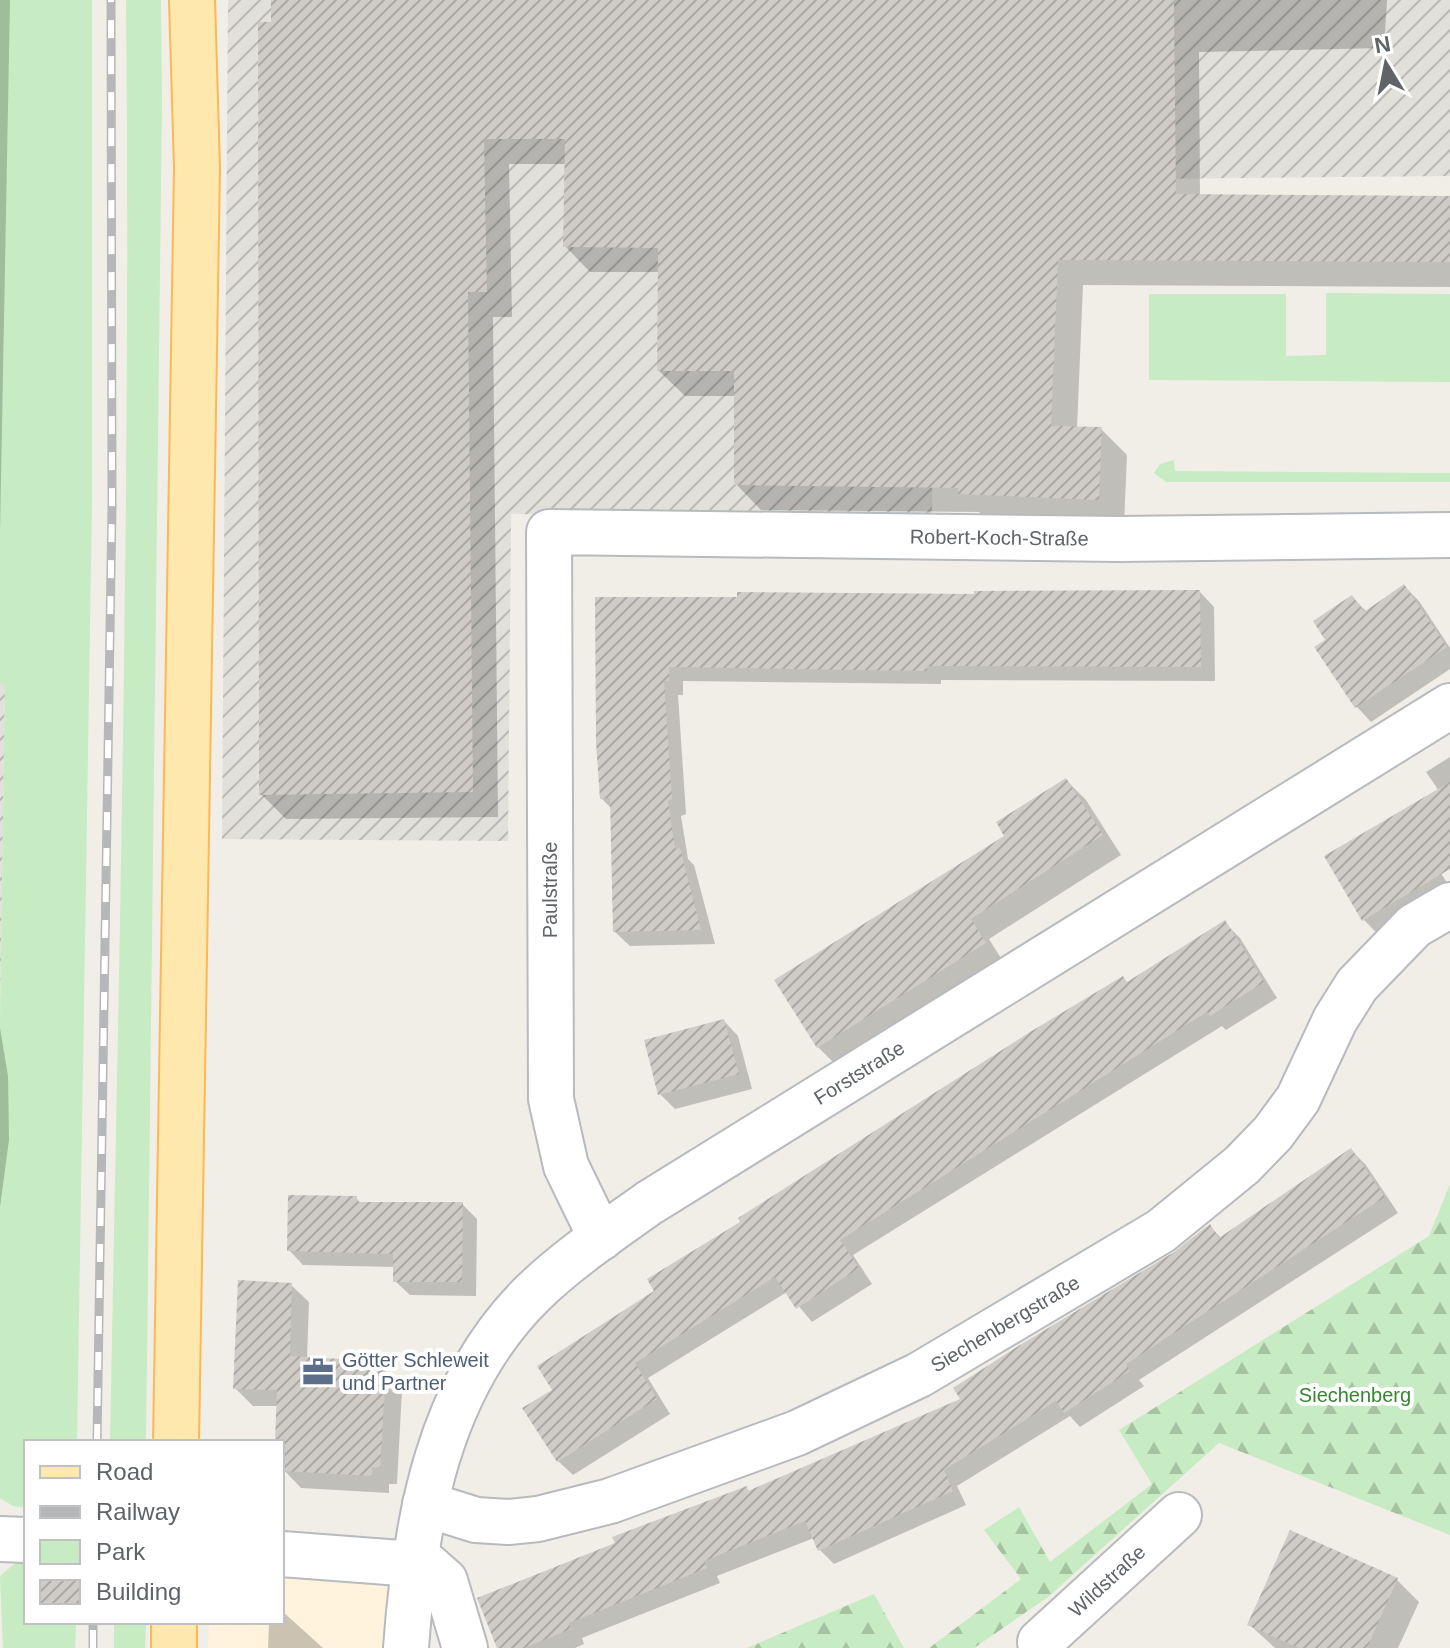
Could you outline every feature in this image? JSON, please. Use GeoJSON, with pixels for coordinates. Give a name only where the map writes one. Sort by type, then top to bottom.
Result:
{"type":"FeatureCollection","features":[{"type":"Feature","properties":{"kind":"main road"},"geometry":{"type":"LineString","coordinates":[[176,1440],[197,168],[192,0]]}},
{"type":"Feature","properties":{"kind":"main road"},"geometry":{"type":"LineString","coordinates":[[174,1624],[174,1648]]}},
{"type":"Feature","properties":{"kind":"street","name":"Robert-Koch-Straße"},"geometry":{"type":"LineString","coordinates":[[549,532],[1118,539],[1450,535]]}},
{"type":"Feature","properties":{"kind":"street","name":"Paulstraße"},"geometry":{"type":"LineString","coordinates":[[549,532],[551,1099],[566,1166],[601,1238]]}},
{"type":"Feature","properties":{"kind":"street","name":"Forststraße"},"geometry":{"type":"LineString","coordinates":[[406,1648],[414,1564],[425,1504],[446,1431],[479,1363],[535,1292],[649,1203],[1450,706]]}},
{"type":"Feature","properties":{"kind":"street","name":"Siechenbergstraße"},"geometry":{"type":"LineString","coordinates":[[425,1504],[476,1520],[508,1522],[538,1519],[610,1501],[797,1433],[919,1375],[1161,1231],[1242,1165],[1273,1133],[1298,1099],[1335,1020],[1357,985],[1414,926],[1450,905]]}},
{"type":"Feature","properties":{"kind":"street","name":"Wildstraße"},"geometry":{"type":"LineString","coordinates":[[1040,1646],[1179,1515]]}},
{"type":"Feature","properties":{"kind":"street"},"geometry":{"type":"LineString","coordinates":[[0,1539],[24,1540]]}},
{"type":"Feature","properties":{"kind":"street"},"geometry":{"type":"LineString","coordinates":[[284,1554],[427,1565],[445,1581],[465,1648]]}},
{"type":"Feature","properties":{"kind":"shaded area"},"geometry":{"type":"Polygon","coordinates":[[[228,0],[1450,0],[1450,176],[935,181],[932,520],[511,514],[508,841],[222,839],[228,0]]]}},
{"type":"Feature","properties":{"kind":"shaded area"},"geometry":{"type":"Polygon","coordinates":[[[0,684],[5,684],[0,1025],[0,684]]]}},
{"type":"Feature","properties":{"kind":"shaded area"},"geometry":{"type":"Polygon","coordinates":[[[284,1565],[394,1574],[388,1648],[208,1648],[209,1624],[284,1624],[284,1565]]]}},
{"type":"Feature","properties":{"kind":"green space"},"geometry":{"type":"Polygon","coordinates":[[[0,0],[92,0],[92,503],[77,1440],[24,1440],[24,1508],[13,1506],[0,1498],[0,1025],[5,685],[0,684],[0,0]]]}},
{"type":"Feature","properties":{"kind":"green space"},"geometry":{"type":"Polygon","coordinates":[[[126,0],[161,0],[146,1440],[110,1440],[126,541],[126,0]]]}},
{"type":"Feature","properties":{"kind":"green space"},"geometry":{"type":"Polygon","coordinates":[[[1326,293],[1450,294],[1450,382],[1149,380],[1149,294],[1286,294],[1286,356],[1326,355],[1326,293]]]}},
{"type":"Feature","properties":{"kind":"green space"},"geometry":{"type":"Polygon","coordinates":[[[1174,460],[1175,471],[1450,473],[1450,482],[1166,482],[1154,473],[1160,464],[1174,460]]]}},
{"type":"Feature","properties":{"kind":"green space","name":"Siechenberg"},"geometry":{"type":"Polygon","coordinates":[[[1450,1184],[1450,1535],[1219,1443],[1048,1597],[974,1648],[929,1648],[1021,1579],[984,1530],[1019,1507],[1050,1562],[1152,1484],[1119,1430],[1429,1236],[1450,1184]]]}},
{"type":"Feature","properties":{"kind":"green space"},"geometry":{"type":"Polygon","coordinates":[[[18,1561],[24,1562],[24,1624],[76,1624],[75,1648],[3,1648],[0,1576],[18,1561]]]}},
{"type":"Feature","properties":{"kind":"green space"},"geometry":{"type":"Polygon","coordinates":[[[874,1594],[904,1648],[747,1648],[874,1594]]]}},
{"type":"Feature","properties":{"kind":"green space"},"geometry":{"type":"Polygon","coordinates":[[[114,1624],[146,1624],[145,1648],[114,1648],[114,1624]]]}},
{"type":"Feature","properties":{"kind":"building"},"geometry":{"type":"Polygon","coordinates":[[[271,0],[1174,0],[1176,194],[1450,196],[1450,262],[1058,260],[1051,426],[1102,427],[1099,500],[958,494],[958,488],[734,485],[734,371],[657,371],[658,248],[563,247],[565,139],[484,139],[487,292],[468,292],[473,792],[259,795],[258,22],[271,22],[271,0]]]}},
{"type":"Feature","properties":{"kind":"building"},"geometry":{"type":"Polygon","coordinates":[[[1404,584],[1447,647],[1355,708],[1314,647],[1325,640],[1313,621],[1352,595],[1364,612],[1404,584]]]}},
{"type":"Feature","properties":{"kind":"building"},"geometry":{"type":"Polygon","coordinates":[[[1200,590],[1201,667],[927,666],[927,671],[669,667],[669,681],[664,681],[672,799],[668,801],[675,849],[680,848],[701,930],[613,932],[610,798],[600,799],[596,743],[595,597],[737,597],[737,592],[974,594],[974,591],[1200,590]]]}},
{"type":"Feature","properties":{"kind":"building"},"geometry":{"type":"Polygon","coordinates":[[[1066,778],[1103,835],[971,919],[986,943],[817,1048],[774,980],[1004,836],[996,822],[1066,778]]]}},
{"type":"Feature","properties":{"kind":"building"},"geometry":{"type":"Polygon","coordinates":[[[1450,782],[1450,869],[1362,921],[1324,856],[1450,782]]]}},
{"type":"Feature","properties":{"kind":"building"},"geometry":{"type":"Polygon","coordinates":[[[1225,920],[1264,982],[1210,1016],[1207,1012],[840,1240],[859,1268],[796,1309],[775,1277],[635,1363],[657,1399],[557,1462],[522,1408],[552,1390],[537,1366],[654,1291],[647,1279],[740,1222],[738,1218],[1030,1032],[1123,976],[1127,982],[1225,920]]]}},
{"type":"Feature","properties":{"kind":"building"},"geometry":{"type":"Polygon","coordinates":[[[724,1019],[739,1074],[658,1095],[644,1040],[724,1019]]]}},
{"type":"Feature","properties":{"kind":"building"},"geometry":{"type":"Polygon","coordinates":[[[1351,1148],[1385,1197],[1126,1364],[1130,1371],[1064,1413],[1056,1401],[944,1470],[953,1491],[818,1551],[805,1521],[704,1561],[707,1568],[569,1623],[571,1629],[524,1648],[497,1648],[477,1598],[615,1543],[612,1537],[747,1486],[748,1491],[960,1399],[953,1388],[1174,1252],[1210,1224],[1219,1238],[1351,1148]]]}},
{"type":"Feature","properties":{"kind":"building"},"geometry":{"type":"Polygon","coordinates":[[[288,1195],[357,1196],[357,1202],[463,1202],[462,1282],[393,1282],[393,1254],[287,1251],[288,1195]]]}},
{"type":"Feature","properties":{"kind":"building"},"geometry":{"type":"Polygon","coordinates":[[[238,1280],[292,1283],[290,1356],[375,1361],[375,1369],[386,1370],[380,1468],[372,1467],[372,1476],[284,1471],[284,1440],[275,1440],[277,1390],[233,1389],[238,1280]]]}},
{"type":"Feature","properties":{"kind":"building"},"geometry":{"type":"Polygon","coordinates":[[[1290,1530],[1398,1578],[1367,1648],[1299,1648],[1247,1625],[1290,1530]]]}},
{"type":"Feature","properties":{"kind":"railway"},"geometry":{"type":"LineString","coordinates":[[97,1440],[112,506],[111,0]]}},
{"type":"Feature","properties":{"kind":"railway"},"geometry":{"type":"LineString","coordinates":[[93,1624],[93,1648]]}},
{"type":"Feature","properties":{"kind":"place","name":"Götter Schleweit und Partner"},"geometry":{"type":"Point","coordinates":[318,1372]}}]}
